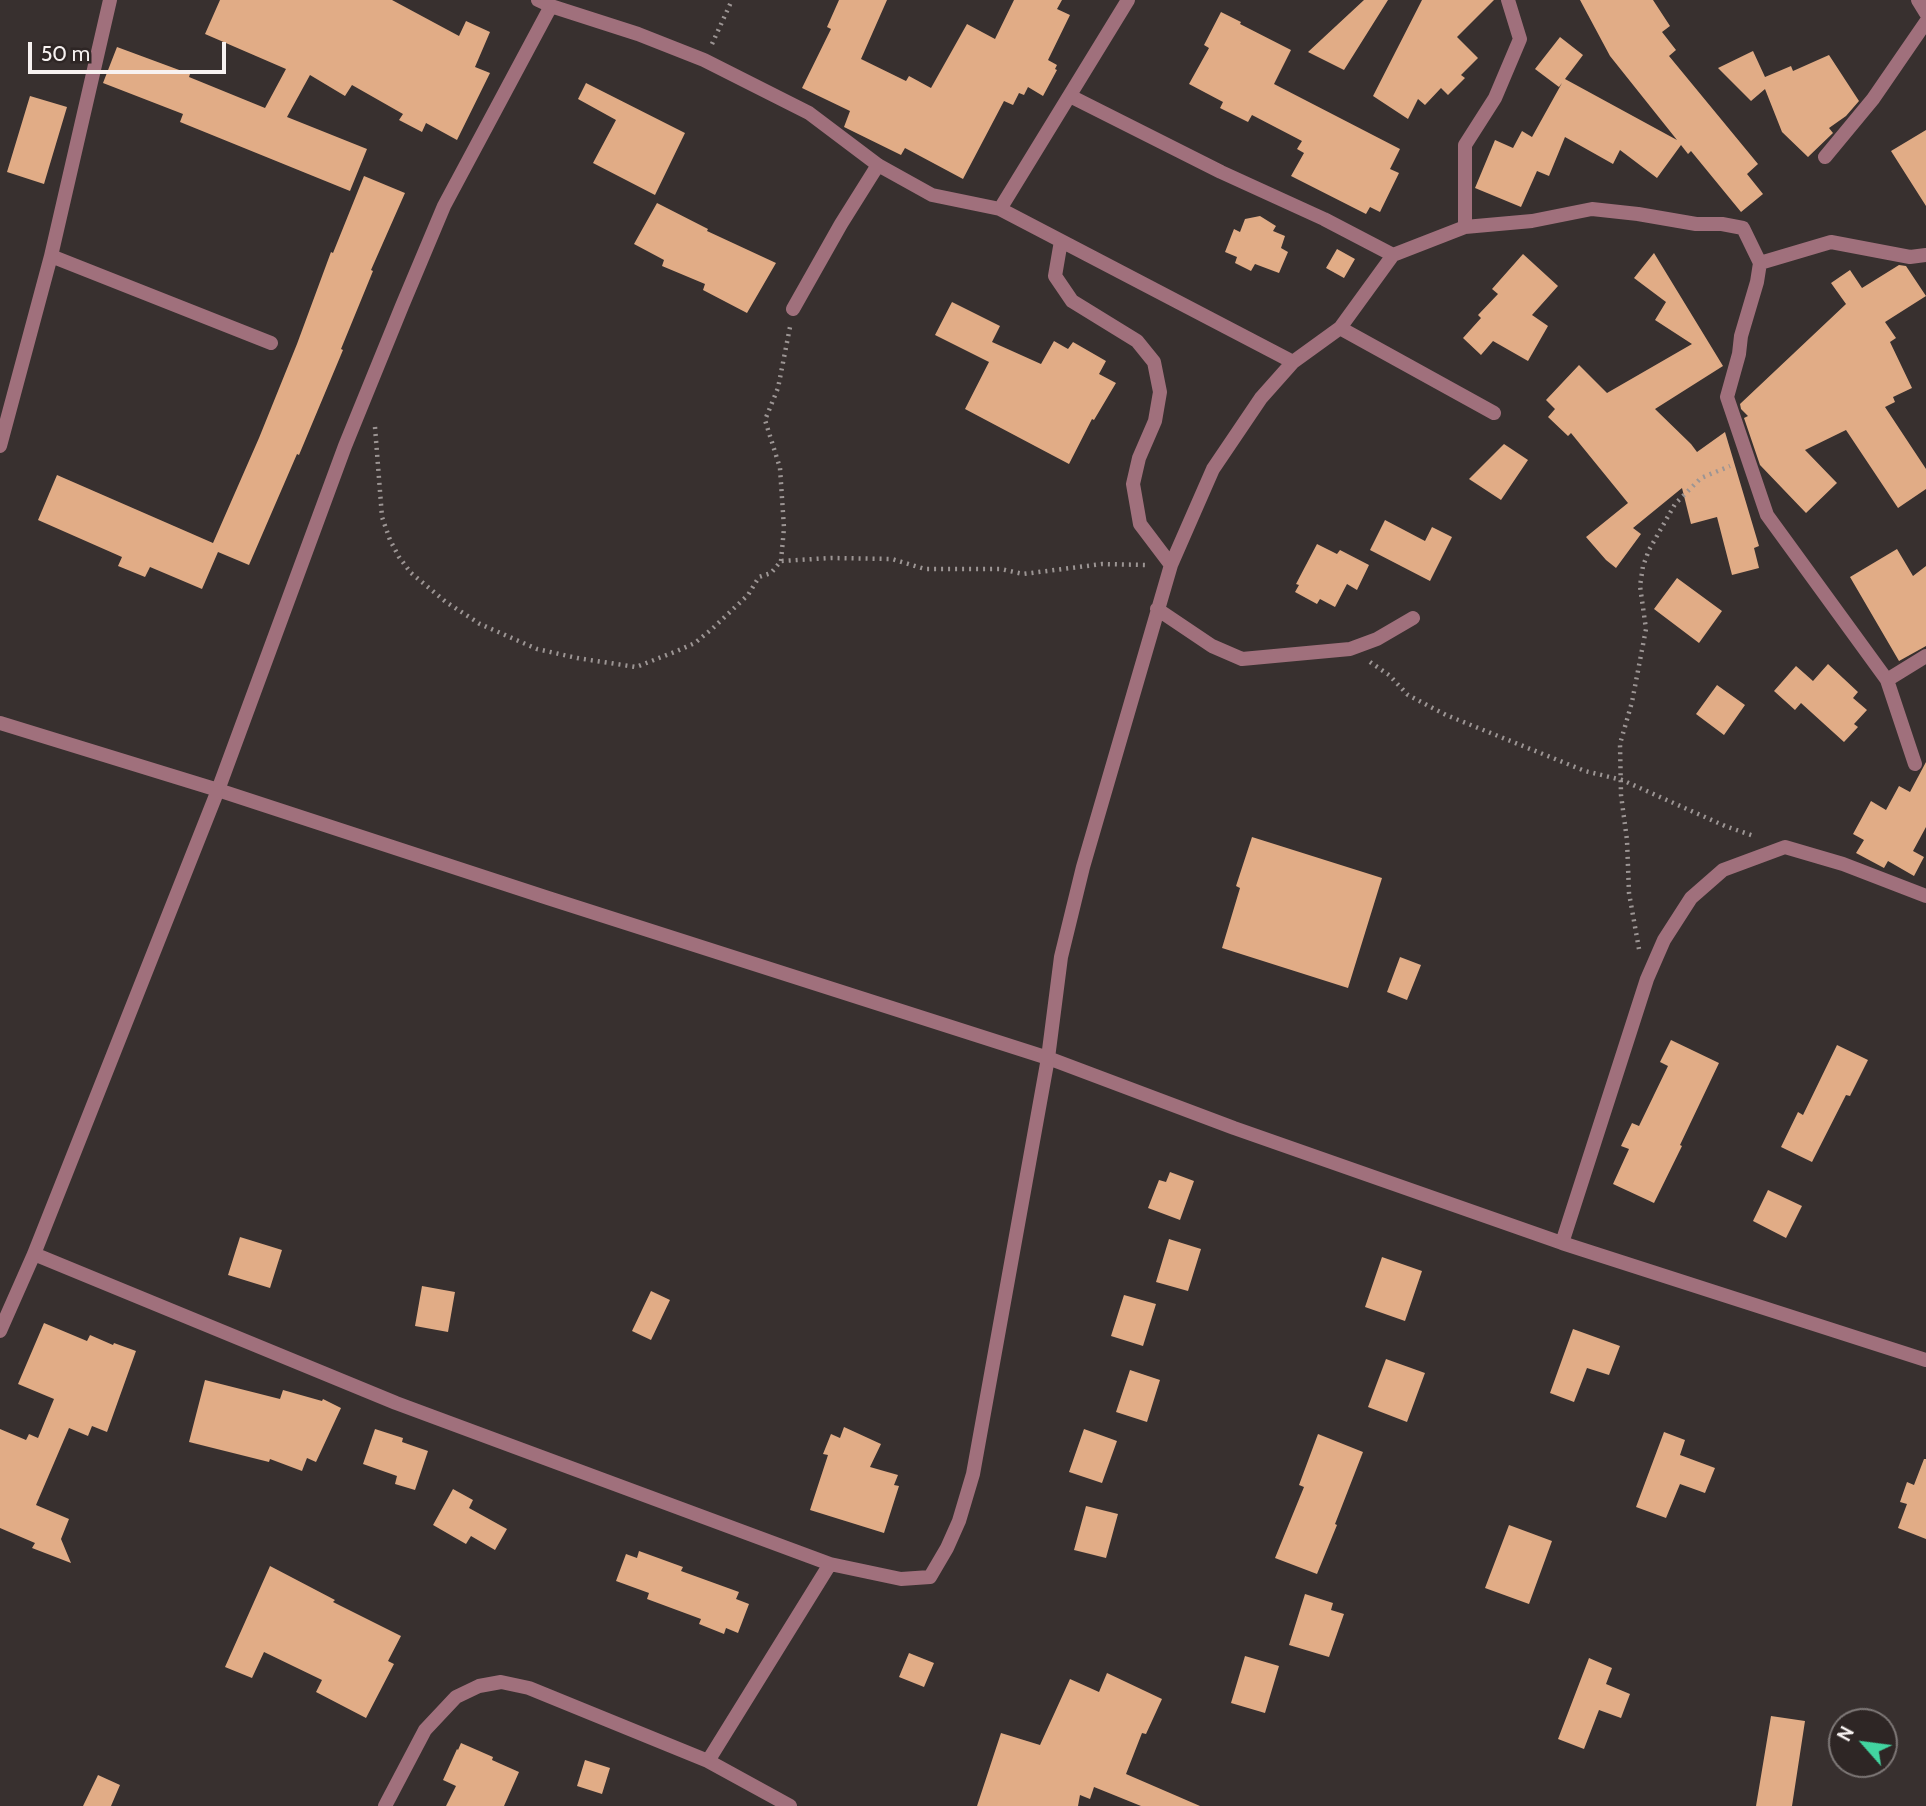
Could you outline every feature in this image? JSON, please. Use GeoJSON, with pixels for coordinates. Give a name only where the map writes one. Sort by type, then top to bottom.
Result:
{"type":"FeatureCollection","features":[{"type":"Feature","properties":{"kind":"street"},"geometry":{"type":"LineString","coordinates":[[0,446],[51,256],[110,0]]}},
{"type":"Feature","properties":{"kind":"street"},"geometry":{"type":"LineString","coordinates":[[1000,209],[1128,0]]}},
{"type":"Feature","properties":{"kind":"street"},"geometry":{"type":"LineString","coordinates":[[1465,227],[1465,145],[1495,98],[1520,39],[1508,0]]}},
{"type":"Feature","properties":{"kind":"street"},"geometry":{"type":"LineString","coordinates":[[1918,0],[1926,13]]}},
{"type":"Feature","properties":{"kind":"street"},"geometry":{"type":"LineString","coordinates":[[0,1331],[34,1254],[218,790],[345,446],[444,206],[545,3],[638,34],[704,60],[809,113],[878,165],[932,195],[1000,209],[1293,362]]}},
{"type":"Feature","properties":{"kind":"street"},"geometry":{"type":"LineString","coordinates":[[1825,157],[1873,99],[1926,22]]}},
{"type":"Feature","properties":{"kind":"street"},"geometry":{"type":"LineString","coordinates":[[1070,96],[1393,255]]}},
{"type":"Feature","properties":{"kind":"street"},"geometry":{"type":"LineString","coordinates":[[793,309],[878,165]]}},
{"type":"Feature","properties":{"kind":"street"},"geometry":{"type":"LineString","coordinates":[[34,1254],[396,1403],[830,1564],[901,1579],[930,1577],[959,1521],[974,1474],[1048,1058],[1061,957],[1079,879],[1171,565],[1213,469],[1261,398],[1293,362],[1340,328],[1393,255],[1465,227],[1532,221],[1592,209],[1742,228],[1760,263],[1758,282],[1741,336],[1727,397],[1747,459],[1767,514],[1886,680],[1915,764]]}},
{"type":"Feature","properties":{"kind":"street"},"geometry":{"type":"LineString","coordinates":[[1061,241],[1055,276],[1072,302],[1137,341],[1154,362],[1160,392],[1155,421],[1139,458],[1133,484],[1140,524],[1171,565]]}},
{"type":"Feature","properties":{"kind":"street"},"geometry":{"type":"LineString","coordinates":[[1760,263],[1831,242],[1910,257],[1926,255]]}},
{"type":"Feature","properties":{"kind":"street"},"geometry":{"type":"LineString","coordinates":[[51,256],[271,343]]}},
{"type":"Feature","properties":{"kind":"street"},"geometry":{"type":"LineString","coordinates":[[1340,328],[1494,413]]}},
{"type":"Feature","properties":{"kind":"street"},"geometry":{"type":"LineString","coordinates":[[1157,608],[1212,646],[1242,659],[1350,649],[1377,639],[1413,618]]}},
{"type":"Feature","properties":{"kind":"street"},"geometry":{"type":"LineString","coordinates":[[1886,680],[1926,656]]}},
{"type":"Feature","properties":{"kind":"street"},"geometry":{"type":"LineString","coordinates":[[0,723],[218,790],[1048,1058],[1234,1128],[1562,1243],[1926,1360]]}},
{"type":"Feature","properties":{"kind":"street"},"geometry":{"type":"LineString","coordinates":[[1562,1243],[1647,979],[1664,940],[1691,898],[1723,870],[1785,847],[1843,864],[1926,896]]}},
{"type":"Feature","properties":{"kind":"street"},"geometry":{"type":"LineString","coordinates":[[708,1760],[830,1564]]}},
{"type":"Feature","properties":{"kind":"street"},"geometry":{"type":"LineString","coordinates":[[385,1806],[425,1730],[456,1697],[479,1686],[501,1682],[529,1688],[708,1760],[790,1806]]}},
{"type":"Feature","properties":{"kind":"path"},"geometry":{"type":"LineString","coordinates":[[704,60],[732,0]]}},
{"type":"Feature","properties":{"kind":"path"},"geometry":{"type":"LineString","coordinates":[[375,425],[382,517],[390,540],[411,573],[480,624],[537,649],[636,667],[695,643],[748,595],[758,577],[771,573],[781,561],[784,528],[780,468],[765,420],[778,388],[793,309]]}},
{"type":"Feature","properties":{"kind":"path"},"geometry":{"type":"LineString","coordinates":[[1647,979],[1635,936],[1629,893],[1628,840],[1621,795],[1620,744],[1629,715],[1646,629],[1640,586],[1643,566],[1648,550],[1675,504],[1690,487],[1701,478],[1747,459]]}},
{"type":"Feature","properties":{"kind":"path"},"geometry":{"type":"LineString","coordinates":[[781,561],[892,559],[925,569],[1001,569],[1023,574],[1102,564],[1171,565]]}},
{"type":"Feature","properties":{"kind":"path"},"geometry":{"type":"LineString","coordinates":[[1350,649],[1389,675],[1408,695],[1446,715],[1585,771],[1622,780],[1724,826],[1785,847]]}},
{"type":"Feature","properties":{"kind":"building"},"geometry":{"type":"Polygon","coordinates":[[[220,0],[392,0],[459,36],[466,21],[490,32],[475,67],[490,73],[457,140],[426,123],[422,132],[399,120],[403,114],[352,85],[345,96],[310,75],[287,117],[367,149],[350,191],[180,122],[183,114],[103,83],[117,47],[190,74],[189,77],[265,108],[286,69],[205,34],[220,0]]]}},
{"type":"Feature","properties":{"kind":"building"},"geometry":{"type":"Polygon","coordinates":[[[839,0],[887,0],[861,59],[906,81],[909,76],[931,88],[967,24],[995,39],[1014,0],[1062,0],[1057,9],[1070,15],[1048,60],[1057,65],[1057,70],[1043,96],[1028,87],[1024,95],[1019,93],[1013,105],[1004,101],[963,179],[905,148],[901,155],[844,127],[850,111],[802,88],[831,29],[827,27],[839,0]]]}},
{"type":"Feature","properties":{"kind":"building"},"geometry":{"type":"Polygon","coordinates":[[[1364,0],[1388,0],[1344,70],[1308,52],[1364,0]]]}},
{"type":"Feature","properties":{"kind":"building"},"geometry":{"type":"Polygon","coordinates":[[[1422,0],[1494,0],[1457,37],[1478,58],[1461,75],[1465,78],[1448,95],[1441,88],[1425,105],[1418,99],[1408,119],[1373,96],[1422,0]]]}},
{"type":"Feature","properties":{"kind":"building"},"geometry":{"type":"Polygon","coordinates":[[[1580,0],[1653,0],[1670,26],[1662,32],[1676,50],[1669,56],[1758,164],[1747,174],[1763,194],[1741,212],[1691,151],[1688,154],[1681,145],[1657,178],[1620,150],[1613,164],[1565,137],[1549,176],[1537,171],[1521,207],[1475,188],[1495,140],[1513,148],[1522,131],[1532,137],[1562,83],[1559,87],[1535,69],[1560,37],[1583,55],[1565,79],[1677,140],[1610,56],[1580,0]]]}},
{"type":"Feature","properties":{"kind":"building"},"geometry":{"type":"Polygon","coordinates":[[[1221,12],[1291,50],[1274,84],[1400,149],[1390,169],[1399,173],[1380,212],[1370,207],[1366,214],[1291,176],[1304,153],[1297,149],[1302,141],[1252,115],[1248,122],[1220,108],[1223,102],[1189,84],[1209,48],[1204,45],[1221,12]]]}},
{"type":"Feature","properties":{"kind":"building"},"geometry":{"type":"Polygon","coordinates":[[[1753,51],[1765,77],[1791,66],[1793,71],[1829,55],[1859,101],[1846,116],[1829,128],[1833,133],[1808,157],[1782,132],[1765,89],[1751,101],[1718,68],[1753,51]]]}},
{"type":"Feature","properties":{"kind":"building"},"geometry":{"type":"Polygon","coordinates":[[[586,83],[685,133],[655,195],[593,163],[616,120],[578,99],[586,83]]]}},
{"type":"Feature","properties":{"kind":"building"},"geometry":{"type":"Polygon","coordinates":[[[30,96],[67,107],[44,184],[7,172],[30,96]]]}},
{"type":"Feature","properties":{"kind":"building"},"geometry":{"type":"Polygon","coordinates":[[[1926,130],[1926,206],[1891,151],[1926,130]]]}},
{"type":"Feature","properties":{"kind":"building"},"geometry":{"type":"Polygon","coordinates":[[[364,176],[405,193],[371,270],[373,271],[341,349],[343,350],[299,455],[297,454],[249,565],[218,552],[202,589],[150,567],[145,577],[118,566],[122,557],[38,520],[57,475],[213,543],[259,438],[331,252],[333,253],[364,176]]]}},
{"type":"Feature","properties":{"kind":"building"},"geometry":{"type":"Polygon","coordinates":[[[657,203],[708,229],[707,231],[776,263],[747,313],[703,290],[705,284],[662,266],[664,260],[634,244],[657,203]]]}},
{"type":"Feature","properties":{"kind":"building"},"geometry":{"type":"Polygon","coordinates":[[[1260,216],[1276,226],[1273,231],[1285,236],[1281,248],[1288,252],[1279,273],[1255,264],[1251,271],[1235,263],[1237,257],[1225,252],[1234,229],[1240,232],[1245,219],[1260,216]]]}},
{"type":"Feature","properties":{"kind":"building"},"geometry":{"type":"Polygon","coordinates":[[[1337,249],[1355,259],[1344,278],[1326,268],[1337,249]]]}},
{"type":"Feature","properties":{"kind":"building"},"geometry":{"type":"Polygon","coordinates":[[[1654,253],[1723,366],[1655,409],[1697,452],[1725,432],[1759,546],[1754,548],[1759,568],[1732,575],[1717,517],[1691,524],[1682,488],[1633,528],[1641,534],[1616,568],[1586,537],[1628,503],[1571,433],[1568,436],[1548,417],[1555,409],[1546,400],[1579,365],[1607,393],[1692,344],[1655,320],[1666,302],[1634,278],[1654,253]]]}},
{"type":"Feature","properties":{"kind":"building"},"geometry":{"type":"Polygon","coordinates":[[[1523,254],[1558,286],[1532,315],[1548,326],[1528,361],[1493,341],[1481,355],[1463,338],[1481,318],[1478,315],[1498,294],[1492,289],[1523,254]]]}},
{"type":"Feature","properties":{"kind":"building"},"geometry":{"type":"Polygon","coordinates":[[[1899,265],[1906,266],[1926,296],[1885,322],[1896,338],[1890,342],[1912,388],[1893,397],[1895,402],[1885,407],[1926,469],[1926,489],[1898,508],[1846,430],[1805,450],[1837,483],[1806,513],[1760,465],[1744,418],[1748,416],[1740,404],[1846,304],[1831,283],[1850,270],[1862,288],[1899,265]]]}},
{"type":"Feature","properties":{"kind":"building"},"geometry":{"type":"Polygon","coordinates":[[[952,302],[1000,326],[992,342],[1041,364],[1054,341],[1068,349],[1073,342],[1106,361],[1099,374],[1116,383],[1094,420],[1092,419],[1069,464],[965,409],[989,362],[935,335],[952,302]]]}},
{"type":"Feature","properties":{"kind":"building"},"geometry":{"type":"Polygon","coordinates":[[[1504,444],[1528,460],[1501,500],[1469,479],[1504,444]]]}},
{"type":"Feature","properties":{"kind":"building"},"geometry":{"type":"Polygon","coordinates":[[[1385,520],[1425,541],[1432,527],[1452,537],[1430,581],[1370,550],[1385,520]]]}},
{"type":"Feature","properties":{"kind":"building"},"geometry":{"type":"Polygon","coordinates":[[[1317,544],[1337,554],[1340,550],[1369,565],[1357,590],[1347,584],[1335,607],[1320,599],[1317,604],[1295,592],[1299,585],[1296,584],[1317,544]]]}},
{"type":"Feature","properties":{"kind":"building"},"geometry":{"type":"Polygon","coordinates":[[[1897,549],[1913,576],[1926,566],[1926,646],[1899,661],[1850,577],[1897,549]]]}},
{"type":"Feature","properties":{"kind":"building"},"geometry":{"type":"Polygon","coordinates":[[[1677,578],[1722,611],[1699,643],[1654,609],[1677,578]]]}},
{"type":"Feature","properties":{"kind":"building"},"geometry":{"type":"Polygon","coordinates":[[[1828,664],[1858,692],[1853,698],[1867,710],[1854,724],[1858,727],[1844,742],[1801,703],[1795,710],[1774,691],[1796,666],[1813,681],[1828,664]]]}},
{"type":"Feature","properties":{"kind":"building"},"geometry":{"type":"Polygon","coordinates":[[[1717,685],[1745,705],[1724,735],[1696,714],[1717,685]]]}},
{"type":"Feature","properties":{"kind":"building"},"geometry":{"type":"Polygon","coordinates":[[[1926,762],[1926,827],[1913,851],[1924,857],[1914,876],[1888,861],[1884,868],[1856,853],[1864,840],[1853,834],[1871,801],[1886,810],[1899,786],[1910,792],[1926,762]]]}},
{"type":"Feature","properties":{"kind":"building"},"geometry":{"type":"Polygon","coordinates":[[[1252,837],[1382,878],[1348,988],[1222,948],[1240,888],[1236,886],[1252,837]]]}},
{"type":"Feature","properties":{"kind":"building"},"geometry":{"type":"Polygon","coordinates":[[[1400,957],[1421,965],[1407,1000],[1387,992],[1400,957]]]}},
{"type":"Feature","properties":{"kind":"building"},"geometry":{"type":"Polygon","coordinates":[[[1671,1040],[1719,1063],[1654,1203],[1613,1184],[1629,1149],[1621,1146],[1632,1123],[1639,1126],[1668,1066],[1660,1062],[1671,1040]]]}},
{"type":"Feature","properties":{"kind":"building"},"geometry":{"type":"Polygon","coordinates":[[[1837,1045],[1868,1060],[1850,1096],[1846,1095],[1812,1162],[1781,1147],[1798,1112],[1803,1115],[1837,1045]]]}},
{"type":"Feature","properties":{"kind":"building"},"geometry":{"type":"Polygon","coordinates":[[[1170,1172],[1194,1181],[1180,1220],[1148,1208],[1159,1180],[1166,1182],[1170,1172]]]}},
{"type":"Feature","properties":{"kind":"building"},"geometry":{"type":"Polygon","coordinates":[[[1768,1190],[1802,1206],[1786,1238],[1753,1221],[1768,1190]]]}},
{"type":"Feature","properties":{"kind":"building"},"geometry":{"type":"Polygon","coordinates":[[[240,1237],[282,1250],[270,1288],[228,1275],[240,1237]]]}},
{"type":"Feature","properties":{"kind":"building"},"geometry":{"type":"Polygon","coordinates":[[[1169,1239],[1201,1249],[1188,1291],[1156,1282],[1169,1239]]]}},
{"type":"Feature","properties":{"kind":"building"},"geometry":{"type":"Polygon","coordinates":[[[1382,1257],[1422,1271],[1405,1321],[1365,1307],[1382,1257]]]}},
{"type":"Feature","properties":{"kind":"building"},"geometry":{"type":"Polygon","coordinates":[[[422,1286],[455,1292],[448,1332],[415,1326],[422,1286]]]}},
{"type":"Feature","properties":{"kind":"building"},"geometry":{"type":"Polygon","coordinates":[[[651,1291],[670,1300],[651,1340],[632,1331],[651,1291]]]}},
{"type":"Feature","properties":{"kind":"building"},"geometry":{"type":"Polygon","coordinates":[[[1124,1295],[1156,1304],[1143,1346],[1111,1336],[1124,1295]]]}},
{"type":"Feature","properties":{"kind":"building"},"geometry":{"type":"Polygon","coordinates":[[[44,1323],[87,1341],[90,1335],[136,1351],[107,1432],[92,1426],[88,1436],[69,1428],[36,1505],[69,1519],[61,1539],[71,1563],[32,1548],[35,1543],[0,1528],[0,1429],[26,1440],[29,1434],[38,1438],[54,1399],[18,1384],[44,1323]]]}},
{"type":"Feature","properties":{"kind":"building"},"geometry":{"type":"Polygon","coordinates":[[[1573,1329],[1620,1346],[1609,1375],[1587,1368],[1574,1402],[1550,1393],[1573,1329]]]}},
{"type":"Feature","properties":{"kind":"building"},"geometry":{"type":"Polygon","coordinates":[[[1386,1359],[1425,1373],[1407,1422],[1368,1407],[1386,1359]]]}},
{"type":"Feature","properties":{"kind":"building"},"geometry":{"type":"Polygon","coordinates":[[[1130,1370],[1160,1380],[1147,1422],[1116,1412],[1130,1370]]]}},
{"type":"Feature","properties":{"kind":"building"},"geometry":{"type":"Polygon","coordinates":[[[205,1380],[280,1399],[283,1390],[322,1401],[323,1399],[341,1408],[316,1462],[307,1458],[302,1471],[270,1459],[269,1462],[189,1442],[205,1380]]]}},
{"type":"Feature","properties":{"kind":"building"},"geometry":{"type":"Polygon","coordinates":[[[844,1427],[881,1444],[870,1467],[898,1475],[894,1485],[899,1486],[884,1533],[810,1510],[828,1455],[823,1454],[831,1434],[840,1438],[844,1427]]]}},
{"type":"Feature","properties":{"kind":"building"},"geometry":{"type":"Polygon","coordinates":[[[375,1429],[403,1438],[402,1442],[428,1451],[415,1490],[395,1484],[397,1476],[363,1464],[375,1429]]]}},
{"type":"Feature","properties":{"kind":"building"},"geometry":{"type":"Polygon","coordinates":[[[1084,1429],[1117,1441],[1102,1483],[1069,1472],[1084,1429]]]}},
{"type":"Feature","properties":{"kind":"building"},"geometry":{"type":"Polygon","coordinates":[[[1664,1432],[1685,1440],[1680,1455],[1715,1468],[1705,1493],[1680,1484],[1666,1518],[1636,1507],[1664,1432]]]}},
{"type":"Feature","properties":{"kind":"building"},"geometry":{"type":"Polygon","coordinates":[[[1318,1434],[1363,1452],[1317,1574],[1275,1558],[1304,1487],[1299,1485],[1318,1434]]]}},
{"type":"Feature","properties":{"kind":"building"},"geometry":{"type":"Polygon","coordinates":[[[1924,1459],[1926,1539],[1898,1528],[1907,1504],[1900,1502],[1907,1482],[1914,1485],[1924,1459]]]}},
{"type":"Feature","properties":{"kind":"building"},"geometry":{"type":"Polygon","coordinates":[[[453,1489],[473,1500],[469,1508],[507,1529],[495,1550],[471,1536],[466,1544],[433,1525],[453,1489]]]}},
{"type":"Feature","properties":{"kind":"building"},"geometry":{"type":"Polygon","coordinates":[[[1086,1506],[1118,1514],[1106,1558],[1074,1550],[1086,1506]]]}},
{"type":"Feature","properties":{"kind":"building"},"geometry":{"type":"Polygon","coordinates":[[[1509,1525],[1552,1541],[1529,1604],[1485,1588],[1509,1525]]]}},
{"type":"Feature","properties":{"kind":"building"},"geometry":{"type":"Polygon","coordinates":[[[639,1551],[683,1567],[681,1571],[739,1592],[736,1599],[749,1604],[738,1633],[726,1628],[724,1634],[699,1624],[701,1619],[647,1599],[649,1593],[616,1581],[626,1554],[637,1558],[639,1551]]]}},
{"type":"Feature","properties":{"kind":"building"},"geometry":{"type":"Polygon","coordinates":[[[270,1566],[401,1636],[388,1661],[394,1664],[366,1718],[316,1692],[322,1680],[264,1652],[252,1678],[225,1667],[270,1566]]]}},
{"type":"Feature","properties":{"kind":"building"},"geometry":{"type":"Polygon","coordinates":[[[1305,1594],[1333,1603],[1331,1610],[1344,1614],[1329,1657],[1289,1645],[1305,1594]]]}},
{"type":"Feature","properties":{"kind":"building"},"geometry":{"type":"Polygon","coordinates":[[[909,1653],[934,1663],[924,1687],[899,1677],[909,1653]]]}},
{"type":"Feature","properties":{"kind":"building"},"geometry":{"type":"Polygon","coordinates":[[[1245,1656],[1279,1666],[1265,1713],[1231,1703],[1245,1656]]]}},
{"type":"Feature","properties":{"kind":"building"},"geometry":{"type":"Polygon","coordinates":[[[1589,1658],[1612,1668],[1606,1684],[1630,1694],[1621,1718],[1599,1710],[1584,1749],[1558,1739],[1589,1658]]]}},
{"type":"Feature","properties":{"kind":"building"},"geometry":{"type":"Polygon","coordinates":[[[1107,1673],[1162,1699],[1146,1734],[1142,1733],[1126,1774],[1200,1806],[1141,1806],[1094,1787],[1090,1799],[1080,1795],[1078,1806],[977,1806],[1001,1733],[1040,1745],[1070,1679],[1099,1692],[1107,1673]]]}},
{"type":"Feature","properties":{"kind":"building"},"geometry":{"type":"Polygon","coordinates":[[[1771,1716],[1805,1721],[1792,1806],[1756,1806],[1771,1716]]]}},
{"type":"Feature","properties":{"kind":"building"},"geometry":{"type":"Polygon","coordinates":[[[461,1743],[519,1772],[504,1806],[446,1806],[456,1786],[443,1780],[461,1743]]]}},
{"type":"Feature","properties":{"kind":"building"},"geometry":{"type":"Polygon","coordinates":[[[585,1760],[610,1768],[602,1794],[577,1786],[585,1760]]]}},
{"type":"Feature","properties":{"kind":"building"},"geometry":{"type":"Polygon","coordinates":[[[98,1775],[120,1785],[111,1806],[83,1806],[98,1775]]]}}]}
